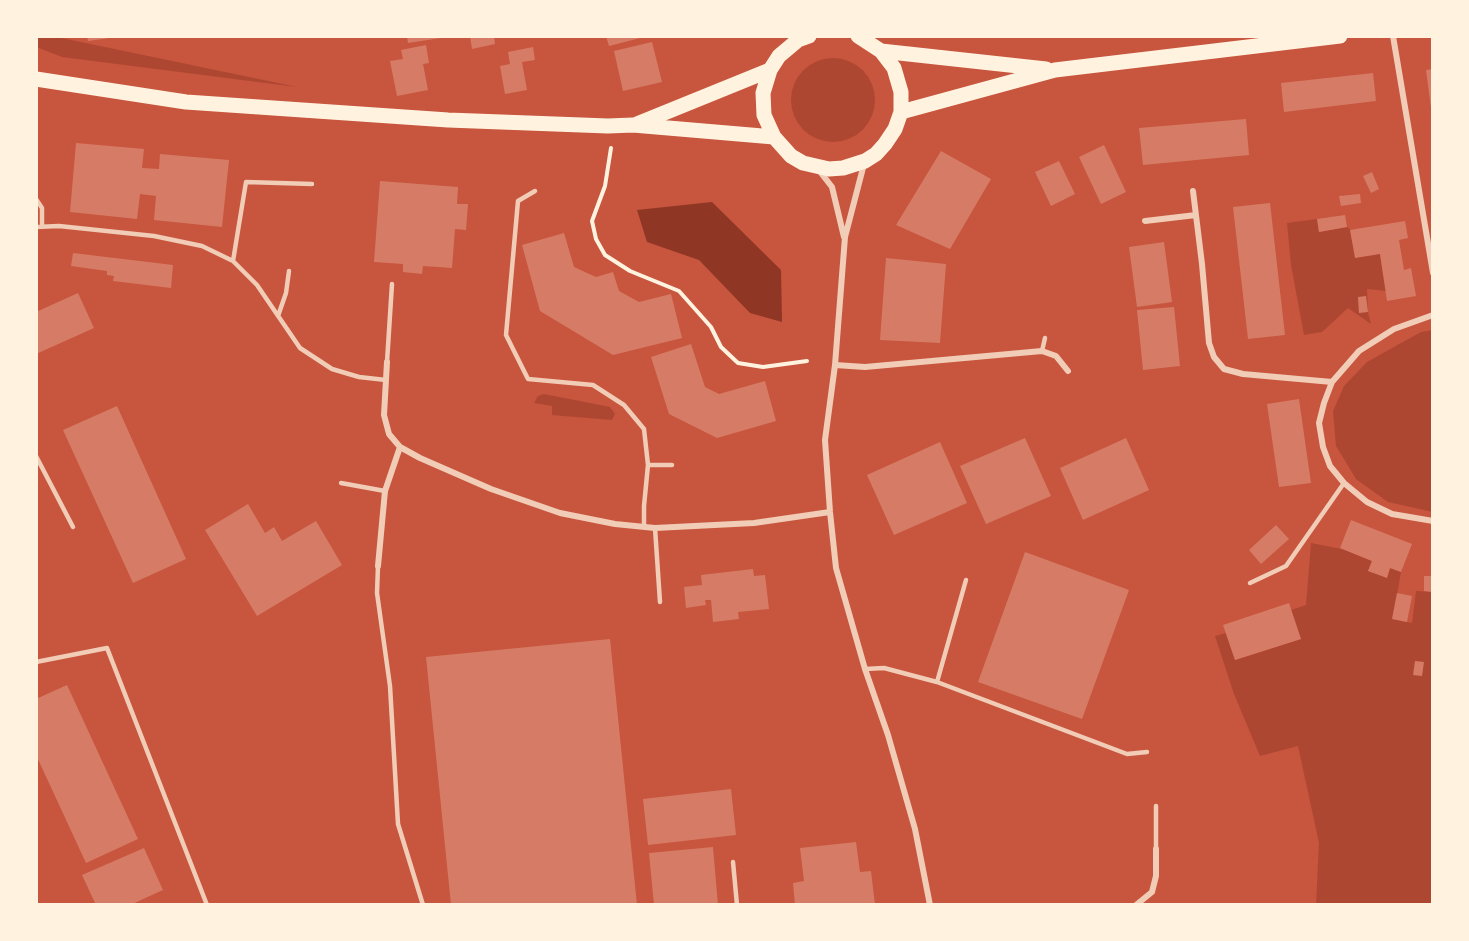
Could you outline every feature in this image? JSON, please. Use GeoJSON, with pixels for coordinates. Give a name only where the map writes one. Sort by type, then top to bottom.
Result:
{"type":"FeatureCollection","features":[{"type":"Feature","properties":{"kind":"main road"},"geometry":{"type":"LineString","coordinates":[[802,38],[779,56],[770,70],[763,93],[765,115],[774,137],[791,156],[816,167],[843,168],[865,161],[885,144],[895,129],[901,112],[901,92],[894,68],[881,51],[858,36]]}},
{"type":"Feature","properties":{"kind":"main road"},"geometry":{"type":"LineString","coordinates":[[901,112],[1055,70],[1340,36]]}},
{"type":"Feature","properties":{"kind":"main road"},"geometry":{"type":"LineString","coordinates":[[881,51],[1055,70]]}},
{"type":"Feature","properties":{"kind":"main road"},"geometry":{"type":"LineString","coordinates":[[633,125],[770,70]]}},
{"type":"Feature","properties":{"kind":"main road"},"geometry":{"type":"LineString","coordinates":[[36,79],[186,102],[448,120],[633,125],[774,137]]}},
{"type":"Feature","properties":{"kind":"street"},"geometry":{"type":"LineString","coordinates":[[1394,36],[1433,273]]}},
{"type":"Feature","properties":{"kind":"street"},"geometry":{"type":"LineString","coordinates":[[865,161],[845,237],[835,365],[825,440],[830,512],[836,568],[915,829],[930,905]]}},
{"type":"Feature","properties":{"kind":"street"},"geometry":{"type":"LineString","coordinates":[[816,167],[832,187],[845,237]]}},
{"type":"Feature","properties":{"kind":"street"},"geometry":{"type":"LineString","coordinates":[[1193,191],[1209,343],[1214,357],[1224,369],[1243,374],[1332,382]]}},
{"type":"Feature","properties":{"kind":"street"},"geometry":{"type":"LineString","coordinates":[[1145,220],[1196,215]]}},
{"type":"Feature","properties":{"kind":"street"},"geometry":{"type":"LineString","coordinates":[[1433,315],[1416,319],[1377,338],[1359,351],[1332,382],[1319,423],[1320,436],[1330,466],[1344,483],[1367,502],[1392,514],[1433,521]]}},
{"type":"Feature","properties":{"kind":"street"},"geometry":{"type":"LineString","coordinates":[[835,365],[866,367],[1042,351],[1056,356],[1068,371]]}},
{"type":"Feature","properties":{"kind":"street"},"geometry":{"type":"LineString","coordinates":[[387,362],[384,415],[389,434],[400,447],[491,489],[560,513],[615,525],[655,528],[754,523],[830,512]]}},
{"type":"Feature","properties":{"kind":"street"},"geometry":{"type":"LineString","coordinates":[[378,566],[385,491],[400,447]]}},
{"type":"Feature","properties":{"kind":"street"},"geometry":{"type":"LineString","coordinates":[[1136,905],[1152,892],[1156,876],[1156,849]]}},
{"type":"Feature","properties":{"kind":"lane"},"geometry":{"type":"LineString","coordinates":[[232,261],[246,182],[312,184]]}},
{"type":"Feature","properties":{"kind":"lane"},"geometry":{"type":"LineString","coordinates":[[535,191],[518,201],[506,335],[528,379],[593,385],[624,405],[644,429],[648,465],[644,527]]}},
{"type":"Feature","properties":{"kind":"lane"},"geometry":{"type":"LineString","coordinates":[[36,199],[42,208],[42,226]]}},
{"type":"Feature","properties":{"kind":"lane"},"geometry":{"type":"LineString","coordinates":[[36,227],[58,226],[154,236],[202,246],[232,261],[257,285],[300,348],[332,369],[359,377],[386,380]]}},
{"type":"Feature","properties":{"kind":"lane"},"geometry":{"type":"LineString","coordinates":[[278,316],[286,294],[289,271]]}},
{"type":"Feature","properties":{"kind":"lane"},"geometry":{"type":"LineString","coordinates":[[387,362],[392,284]]}},
{"type":"Feature","properties":{"kind":"lane"},"geometry":{"type":"LineString","coordinates":[[1042,351],[1045,338]]}},
{"type":"Feature","properties":{"kind":"lane"},"geometry":{"type":"LineString","coordinates":[[36,456],[73,527]]}},
{"type":"Feature","properties":{"kind":"lane"},"geometry":{"type":"LineString","coordinates":[[648,465],[672,465]]}},
{"type":"Feature","properties":{"kind":"lane"},"geometry":{"type":"LineString","coordinates":[[340,483],[385,491]]}},
{"type":"Feature","properties":{"kind":"lane"},"geometry":{"type":"LineString","coordinates":[[1250,583],[1286,566],[1344,483]]}},
{"type":"Feature","properties":{"kind":"lane"},"geometry":{"type":"LineString","coordinates":[[655,528],[660,602]]}},
{"type":"Feature","properties":{"kind":"lane"},"geometry":{"type":"LineString","coordinates":[[378,566],[377,594],[390,686],[398,824],[423,905]]}},
{"type":"Feature","properties":{"kind":"lane"},"geometry":{"type":"LineString","coordinates":[[937,682],[966,580]]}},
{"type":"Feature","properties":{"kind":"lane"},"geometry":{"type":"LineString","coordinates":[[36,662],[107,648],[207,905]]}},
{"type":"Feature","properties":{"kind":"lane"},"geometry":{"type":"LineString","coordinates":[[865,669],[884,668],[937,682],[1127,754],[1148,752]]}},
{"type":"Feature","properties":{"kind":"lane"},"geometry":{"type":"LineString","coordinates":[[1156,806],[1156,849]]}},
{"type":"Feature","properties":{"kind":"lane"},"geometry":{"type":"LineString","coordinates":[[733,862],[737,905]]}},
{"type":"Feature","properties":{"kind":"path"},"geometry":{"type":"LineString","coordinates":[[611,148],[605,186],[592,221],[596,239],[605,255],[630,272],[680,291],[711,327],[721,347],[738,363],[763,366],[807,361]]}},
{"type":"Feature","properties":{"kind":"shaded area"},"geometry":{"type":"Polygon","coordinates":[[[36,36],[52,36],[297,87],[62,57],[36,47],[36,36]]]}},
{"type":"Feature","properties":{"kind":"shaded area"},"geometry":{"type":"Polygon","coordinates":[[[833,58],[849,61],[863,70],[872,84],[875,100],[872,116],[863,130],[849,139],[833,142],[817,139],[803,130],[794,116],[791,100],[794,84],[803,70],[817,61],[833,58]]]}},
{"type":"Feature","properties":{"kind":"shaded area"},"geometry":{"type":"Polygon","coordinates":[[[712,202],[781,270],[782,322],[750,313],[699,260],[647,242],[637,210],[712,202]]]}},
{"type":"Feature","properties":{"kind":"shaded area"},"geometry":{"type":"Polygon","coordinates":[[[1317,219],[1319,232],[1347,227],[1380,254],[1386,291],[1367,289],[1371,324],[1348,308],[1322,332],[1304,335],[1291,265],[1287,223],[1317,219]]]}},
{"type":"Feature","properties":{"kind":"shaded area"},"geometry":{"type":"Polygon","coordinates":[[[1433,330],[1433,512],[1388,502],[1356,479],[1336,446],[1333,411],[1344,386],[1367,362],[1421,332],[1433,330]]]}},
{"type":"Feature","properties":{"kind":"shaded area"},"geometry":{"type":"Polygon","coordinates":[[[544,394],[610,407],[615,414],[612,420],[552,415],[552,406],[534,403],[538,396],[544,394]]]}},
{"type":"Feature","properties":{"kind":"shaded area"},"geometry":{"type":"Polygon","coordinates":[[[1311,543],[1342,549],[1372,561],[1368,571],[1387,577],[1390,568],[1401,572],[1393,619],[1412,623],[1416,591],[1433,592],[1433,905],[1316,905],[1319,843],[1298,746],[1260,756],[1234,694],[1215,636],[1226,633],[1235,660],[1301,639],[1291,610],[1306,605],[1311,543]]]}},
{"type":"Feature","properties":{"kind":"building"},"geometry":{"type":"Polygon","coordinates":[[[87,36],[117,36],[117,37],[88,41],[87,36]]]}},
{"type":"Feature","properties":{"kind":"building"},"geometry":{"type":"Polygon","coordinates":[[[407,36],[441,36],[441,38],[408,43],[407,36]]]}},
{"type":"Feature","properties":{"kind":"building"},"geometry":{"type":"Polygon","coordinates":[[[470,36],[494,36],[495,44],[472,49],[470,36]]]}},
{"type":"Feature","properties":{"kind":"building"},"geometry":{"type":"Polygon","coordinates":[[[606,36],[644,36],[644,37],[609,46],[606,36]]]}},
{"type":"Feature","properties":{"kind":"building"},"geometry":{"type":"Polygon","coordinates":[[[652,42],[662,82],[623,91],[614,51],[652,42]]]}},
{"type":"Feature","properties":{"kind":"building"},"geometry":{"type":"Polygon","coordinates":[[[426,45],[429,63],[423,64],[428,90],[397,96],[390,61],[403,59],[401,50],[426,45]]]}},
{"type":"Feature","properties":{"kind":"building"},"geometry":{"type":"Polygon","coordinates":[[[533,47],[535,60],[522,62],[527,90],[505,94],[500,66],[510,64],[508,52],[533,47]]]}},
{"type":"Feature","properties":{"kind":"building"},"geometry":{"type":"Polygon","coordinates":[[[1433,69],[1433,110],[1426,70],[1433,69]]]}},
{"type":"Feature","properties":{"kind":"building"},"geometry":{"type":"Polygon","coordinates":[[[1373,73],[1376,101],[1284,112],[1281,83],[1373,73]]]}},
{"type":"Feature","properties":{"kind":"building"},"geometry":{"type":"Polygon","coordinates":[[[1246,119],[1249,155],[1143,165],[1139,128],[1246,119]]]}},
{"type":"Feature","properties":{"kind":"building"},"geometry":{"type":"Polygon","coordinates":[[[76,143],[144,149],[142,168],[159,169],[160,154],[229,160],[222,227],[154,220],[156,196],[140,194],[137,219],[70,212],[76,143]]]}},
{"type":"Feature","properties":{"kind":"building"},"geometry":{"type":"Polygon","coordinates":[[[1104,145],[1126,192],[1101,204],[1079,157],[1104,145]]]}},
{"type":"Feature","properties":{"kind":"building"},"geometry":{"type":"Polygon","coordinates":[[[941,151],[991,179],[950,249],[896,225],[941,151]]]}},
{"type":"Feature","properties":{"kind":"building"},"geometry":{"type":"Polygon","coordinates":[[[1059,161],[1075,194],[1051,206],[1035,172],[1059,161]]]}},
{"type":"Feature","properties":{"kind":"building"},"geometry":{"type":"Polygon","coordinates":[[[1372,172],[1379,189],[1371,193],[1363,176],[1372,172]]]}},
{"type":"Feature","properties":{"kind":"building"},"geometry":{"type":"Polygon","coordinates":[[[380,181],[458,187],[457,204],[468,204],[466,230],[455,229],[452,268],[423,266],[422,274],[403,272],[403,264],[374,262],[380,181]]]}},
{"type":"Feature","properties":{"kind":"building"},"geometry":{"type":"Polygon","coordinates":[[[1360,194],[1361,203],[1341,206],[1339,196],[1360,194]]]}},
{"type":"Feature","properties":{"kind":"building"},"geometry":{"type":"Polygon","coordinates":[[[1270,203],[1285,335],[1248,339],[1233,207],[1270,203]]]}},
{"type":"Feature","properties":{"kind":"building"},"geometry":{"type":"Polygon","coordinates":[[[1345,215],[1347,227],[1319,232],[1317,219],[1345,215]]]}},
{"type":"Feature","properties":{"kind":"building"},"geometry":{"type":"Polygon","coordinates":[[[1405,221],[1408,238],[1399,240],[1404,270],[1411,268],[1416,296],[1387,301],[1380,254],[1355,258],[1350,230],[1405,221]]]}},
{"type":"Feature","properties":{"kind":"building"},"geometry":{"type":"Polygon","coordinates":[[[564,233],[574,267],[596,277],[613,272],[619,291],[639,302],[671,294],[682,338],[613,355],[540,311],[522,245],[564,233]]]}},
{"type":"Feature","properties":{"kind":"building"},"geometry":{"type":"Polygon","coordinates":[[[1164,242],[1172,302],[1137,307],[1129,247],[1164,242]]]}},
{"type":"Feature","properties":{"kind":"building"},"geometry":{"type":"Polygon","coordinates":[[[73,253],[173,265],[171,288],[113,281],[114,276],[107,275],[107,271],[71,266],[73,253]]]}},
{"type":"Feature","properties":{"kind":"building"},"geometry":{"type":"Polygon","coordinates":[[[886,258],[946,264],[940,343],[880,340],[886,258]]]}},
{"type":"Feature","properties":{"kind":"building"},"geometry":{"type":"Polygon","coordinates":[[[78,293],[94,328],[36,354],[36,312],[78,293]]]}},
{"type":"Feature","properties":{"kind":"building"},"geometry":{"type":"Polygon","coordinates":[[[1366,296],[1368,312],[1359,313],[1358,297],[1366,296]]]}},
{"type":"Feature","properties":{"kind":"building"},"geometry":{"type":"Polygon","coordinates":[[[1174,307],[1180,366],[1143,370],[1137,310],[1174,307]]]}},
{"type":"Feature","properties":{"kind":"building"},"geometry":{"type":"Polygon","coordinates":[[[691,344],[705,387],[719,394],[765,381],[776,421],[717,438],[669,414],[651,357],[691,344]]]}},
{"type":"Feature","properties":{"kind":"building"},"geometry":{"type":"Polygon","coordinates":[[[1299,399],[1311,483],[1279,487],[1267,404],[1299,399]]]}},
{"type":"Feature","properties":{"kind":"building"},"geometry":{"type":"Polygon","coordinates":[[[117,406],[186,559],[133,583],[63,430],[117,406]]]}},
{"type":"Feature","properties":{"kind":"building"},"geometry":{"type":"Polygon","coordinates":[[[1025,438],[1051,496],[986,524],[960,466],[1025,438]]]}},
{"type":"Feature","properties":{"kind":"building"},"geometry":{"type":"Polygon","coordinates":[[[1126,438],[1149,490],[1083,520],[1060,468],[1126,438]]]}},
{"type":"Feature","properties":{"kind":"building"},"geometry":{"type":"Polygon","coordinates":[[[940,442],[967,503],[894,535],[867,475],[940,442]]]}},
{"type":"Feature","properties":{"kind":"building"},"geometry":{"type":"Polygon","coordinates":[[[248,504],[265,533],[274,527],[282,541],[316,521],[342,565],[257,616],[205,530],[248,504]]]}},
{"type":"Feature","properties":{"kind":"building"},"geometry":{"type":"Polygon","coordinates":[[[1351,520],[1412,544],[1401,572],[1390,568],[1387,578],[1368,571],[1372,561],[1340,548],[1351,520]]]}},
{"type":"Feature","properties":{"kind":"building"},"geometry":{"type":"Polygon","coordinates":[[[1276,525],[1289,539],[1261,564],[1249,550],[1276,525]]]}},
{"type":"Feature","properties":{"kind":"building"},"geometry":{"type":"Polygon","coordinates":[[[1025,552],[1129,590],[1082,719],[978,682],[1025,552]]]}},
{"type":"Feature","properties":{"kind":"building"},"geometry":{"type":"Polygon","coordinates":[[[753,569],[754,576],[765,575],[769,609],[738,612],[739,619],[713,622],[711,600],[705,600],[706,605],[686,608],[684,587],[702,585],[701,575],[753,569]]]}},
{"type":"Feature","properties":{"kind":"building"},"geometry":{"type":"Polygon","coordinates":[[[1424,576],[1433,576],[1433,592],[1424,591],[1424,576]]]}},
{"type":"Feature","properties":{"kind":"building"},"geometry":{"type":"Polygon","coordinates":[[[1397,593],[1412,596],[1407,622],[1392,619],[1397,593]]]}},
{"type":"Feature","properties":{"kind":"building"},"geometry":{"type":"Polygon","coordinates":[[[1289,603],[1301,639],[1235,660],[1223,625],[1289,603]]]}},
{"type":"Feature","properties":{"kind":"building"},"geometry":{"type":"Polygon","coordinates":[[[610,639],[637,905],[451,905],[426,657],[610,639]]]}},
{"type":"Feature","properties":{"kind":"building"},"geometry":{"type":"Polygon","coordinates":[[[1415,661],[1424,662],[1422,676],[1413,675],[1415,661]]]}},
{"type":"Feature","properties":{"kind":"building"},"geometry":{"type":"Polygon","coordinates":[[[67,685],[138,839],[86,863],[36,755],[36,699],[67,685]]]}},
{"type":"Feature","properties":{"kind":"building"},"geometry":{"type":"Polygon","coordinates":[[[731,789],[736,835],[648,845],[643,799],[731,789]]]}},
{"type":"Feature","properties":{"kind":"building"},"geometry":{"type":"Polygon","coordinates":[[[856,842],[860,872],[871,871],[875,905],[795,905],[793,883],[804,881],[800,848],[856,842]]]}},
{"type":"Feature","properties":{"kind":"building"},"geometry":{"type":"Polygon","coordinates":[[[713,847],[718,905],[654,905],[649,853],[713,847]]]}},
{"type":"Feature","properties":{"kind":"building"},"geometry":{"type":"Polygon","coordinates":[[[144,848],[163,890],[130,905],[96,905],[82,875],[144,848]]]}}]}
